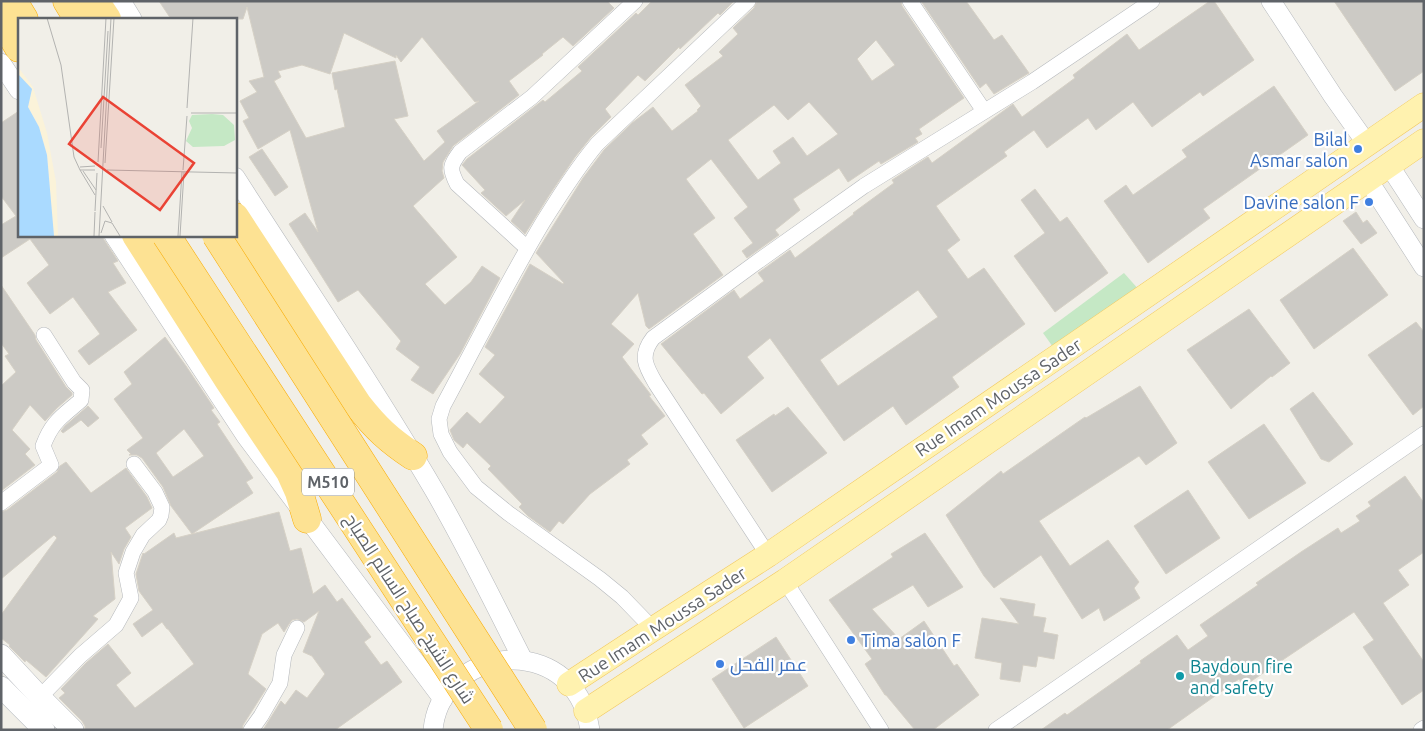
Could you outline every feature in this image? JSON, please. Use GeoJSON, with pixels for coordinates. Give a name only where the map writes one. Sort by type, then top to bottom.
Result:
{"type":"FeatureCollection","features":[{"type":"Feature","properties":{"kind":"highway"},"geometry":{"type":"LineString","coordinates":[[67,1],[77,18]]}},
{"type":"Feature","properties":{"kind":"highway"},"geometry":{"type":"LineString","coordinates":[[95,1],[106,18]]}},
{"type":"Feature","properties":{"kind":"highway"},"geometry":{"type":"LineString","coordinates":[[14,12],[18,41]]}},
{"type":"Feature","properties":{"kind":"highway"},"geometry":{"type":"LineString","coordinates":[[236,219],[358,405],[375,426],[392,442],[413,456]]}},
{"type":"Feature","properties":{"kind":"highway"},"geometry":{"type":"LineString","coordinates":[[137,236],[229,381],[290,472],[299,492],[307,519]]}},
{"type":"Feature","properties":{"kind":"highway","name":"شارع الشيخ صباح السالم الصباح"},"geometry":{"type":"LineString","coordinates":[[167,236],[489,730]]}},
{"type":"Feature","properties":{"kind":"highway","name":"شارع الشيخ صباح السالم الصباح"},"geometry":{"type":"LineString","coordinates":[[217,236],[533,730]]}},
{"type":"Feature","properties":{"kind":"main road","name":"Rue Imam Moussa Sader"},"geometry":{"type":"LineString","coordinates":[[569,684],[768,555],[1424,106]]}},
{"type":"Feature","properties":{"kind":"main road","name":"Rue Imam Moussa Sader"},"geometry":{"type":"LineString","coordinates":[[588,720],[785,581],[1424,141]]}},
{"type":"Feature","properties":{"kind":"main road"},"geometry":{"type":"LineString","coordinates":[[1,655],[40,698],[73,730]]}},
{"type":"Feature","properties":{"kind":"main road"},"geometry":{"type":"LineString","coordinates":[[1,687],[44,730]]}},
{"type":"Feature","properties":{"kind":"street"},"geometry":{"type":"LineString","coordinates":[[121,1],[131,18]]}},
{"type":"Feature","properties":{"kind":"street"},"geometry":{"type":"LineString","coordinates":[[528,248],[457,184],[452,173],[452,163],[460,152],[532,97],[635,1]]}},
{"type":"Feature","properties":{"kind":"street"},"geometry":{"type":"LineString","coordinates":[[653,628],[622,597],[600,579],[508,513],[476,487],[450,452],[441,434],[439,419],[443,406],[528,248],[584,160],[597,144],[748,1]]}},
{"type":"Feature","properties":{"kind":"street"},"geometry":{"type":"LineString","coordinates":[[910,1],[984,111]]}},
{"type":"Feature","properties":{"kind":"street"},"geometry":{"type":"LineString","coordinates":[[768,555],[656,384],[646,366],[645,355],[647,346],[653,338],[864,186],[1032,82],[1152,1]]}},
{"type":"Feature","properties":{"kind":"street"},"geometry":{"type":"LineString","coordinates":[[1271,1],[1367,144]]}},
{"type":"Feature","properties":{"kind":"street"},"geometry":{"type":"LineString","coordinates":[[1,63],[18,88]]}},
{"type":"Feature","properties":{"kind":"street"},"geometry":{"type":"LineString","coordinates":[[1389,165],[1424,219]]}},
{"type":"Feature","properties":{"kind":"street"},"geometry":{"type":"LineString","coordinates":[[236,179],[345,345],[434,490],[523,660]]}},
{"type":"Feature","properties":{"kind":"street"},"geometry":{"type":"LineString","coordinates":[[1368,180],[1424,268]]}},
{"type":"Feature","properties":{"kind":"street","name":"شارع الشيخ صباح السالم الصباح"},"geometry":{"type":"LineString","coordinates":[[115,236],[246,436],[443,699]]}},
{"type":"Feature","properties":{"kind":"street"},"geometry":{"type":"LineString","coordinates":[[1,503],[51,465],[43,446],[46,438],[60,417],[81,400],[82,390],[74,382],[44,335]]}},
{"type":"Feature","properties":{"kind":"street"},"geometry":{"type":"LineString","coordinates":[[996,730],[1424,434]]}},
{"type":"Feature","properties":{"kind":"street"},"geometry":{"type":"LineString","coordinates":[[40,698],[80,656],[116,625],[131,598],[126,574],[133,552],[143,535],[159,520],[162,507],[134,464]]}},
{"type":"Feature","properties":{"kind":"street"},"geometry":{"type":"LineString","coordinates":[[785,581],[881,730]]}},
{"type":"Feature","properties":{"kind":"street"},"geometry":{"type":"LineString","coordinates":[[250,730],[261,716],[280,683],[284,655],[297,628]]}},
{"type":"Feature","properties":{"kind":"street"},"geometry":{"type":"LineString","coordinates":[[433,730],[434,721],[443,699],[454,684],[469,672],[486,664],[504,660],[523,660],[540,665],[556,673],[569,684],[579,697],[588,720]]}},
{"type":"Feature","properties":{"kind":"green space"},"geometry":{"type":"Polygon","coordinates":[[[1124,273],[1140,291],[1053,347],[1043,333],[1124,273]]]}},
{"type":"Feature","properties":{"kind":"building"},"geometry":{"type":"Polygon","coordinates":[[[159,1],[607,1],[614,8],[573,46],[563,37],[509,81],[519,95],[453,146],[443,162],[442,171],[444,178],[413,206],[457,257],[425,284],[445,305],[471,282],[482,266],[500,278],[460,354],[433,394],[411,380],[420,367],[396,349],[401,341],[358,290],[338,302],[289,224],[305,213],[318,232],[290,130],[258,149],[243,121],[249,118],[240,101],[257,92],[249,81],[264,77],[247,7],[243,19],[170,18],[159,1]],[[344,33],[330,74],[302,65],[278,71],[281,77],[274,81],[306,138],[345,127],[332,73],[395,61],[408,116],[394,119],[424,161],[445,142],[437,131],[479,101],[475,102],[422,37],[401,62],[396,55],[396,58],[344,33]]]}},
{"type":"Feature","properties":{"kind":"building"},"geometry":{"type":"Polygon","coordinates":[[[652,1],[734,1],[720,15],[718,13],[680,49],[679,47],[645,81],[638,75],[605,109],[611,117],[575,157],[525,234],[511,221],[525,200],[506,216],[481,193],[485,190],[462,165],[467,159],[543,100],[545,102],[582,71],[578,67],[636,13],[638,15],[652,1]]]}},
{"type":"Feature","properties":{"kind":"building"},"geometry":{"type":"Polygon","coordinates":[[[757,1],[901,1],[902,6],[964,98],[919,129],[922,134],[915,138],[918,142],[881,164],[879,161],[848,182],[839,168],[793,199],[800,210],[775,230],[779,235],[747,258],[742,251],[753,243],[734,218],[748,207],[711,159],[686,179],[715,218],[693,234],[723,275],[649,329],[646,326],[638,293],[611,324],[634,344],[622,357],[665,416],[641,435],[648,444],[627,460],[630,464],[590,494],[563,524],[559,521],[550,532],[519,507],[522,504],[488,469],[491,466],[467,443],[463,448],[454,440],[450,430],[467,412],[480,424],[505,397],[479,374],[495,355],[485,347],[530,264],[564,283],[536,253],[583,178],[604,150],[632,123],[653,107],[672,131],[698,111],[701,106],[685,85],[723,56],[719,52],[738,34],[733,28],[754,8],[757,1]],[[876,40],[857,59],[872,81],[895,65],[876,40]],[[809,102],[788,120],[774,105],[728,140],[758,180],[781,163],[773,151],[793,137],[807,156],[838,134],[809,102]]]}},
{"type":"Feature","properties":{"kind":"building"},"geometry":{"type":"Polygon","coordinates":[[[921,1],[966,1],[994,40],[1002,35],[1029,73],[994,94],[986,83],[980,88],[921,1]]]}},
{"type":"Feature","properties":{"kind":"building"},"geometry":{"type":"Polygon","coordinates":[[[1210,1],[1214,1],[1254,60],[1203,96],[1200,92],[1152,127],[1133,102],[1096,130],[1088,118],[1047,148],[1034,130],[1004,152],[1007,156],[936,206],[960,240],[947,250],[968,279],[984,268],[1025,324],[952,377],[959,387],[906,425],[893,406],[844,441],[770,338],[747,357],[764,378],[721,414],[661,344],[734,290],[740,299],[764,281],[758,273],[790,250],[795,258],[894,183],[892,180],[928,157],[932,163],[1013,104],[1022,117],[1075,78],[1073,75],[1127,34],[1139,50],[1210,1]],[[918,290],[820,360],[838,386],[938,317],[918,290]]]}},
{"type":"Feature","properties":{"kind":"building"},"geometry":{"type":"Polygon","coordinates":[[[1334,1],[1424,1],[1424,71],[1395,91],[1334,1]]]}},
{"type":"Feature","properties":{"kind":"building"},"geometry":{"type":"Polygon","coordinates":[[[1274,86],[1308,135],[1203,209],[1210,218],[1148,263],[1104,201],[1126,185],[1133,195],[1187,157],[1182,150],[1274,86]]]}},
{"type":"Feature","properties":{"kind":"building"},"geometry":{"type":"Polygon","coordinates":[[[18,112],[18,236],[102,236],[118,261],[113,263],[126,283],[108,292],[137,330],[89,365],[78,351],[100,334],[73,297],[50,314],[27,283],[49,265],[30,239],[1,258],[1,225],[16,216],[1,196],[1,123],[18,112]]]}},
{"type":"Feature","properties":{"kind":"building"},"geometry":{"type":"Polygon","coordinates":[[[262,149],[288,187],[275,196],[249,157],[262,149]]]}},
{"type":"Feature","properties":{"kind":"building"},"geometry":{"type":"Polygon","coordinates":[[[1035,189],[1060,222],[1067,217],[1108,273],[1055,312],[1014,256],[1045,233],[1021,200],[1035,189]]]}},
{"type":"Feature","properties":{"kind":"building"},"geometry":{"type":"Polygon","coordinates":[[[1356,212],[1363,223],[1367,220],[1377,233],[1361,244],[1343,221],[1356,212]]]}},
{"type":"Feature","properties":{"kind":"building"},"geometry":{"type":"Polygon","coordinates":[[[1353,248],[1388,295],[1314,349],[1280,300],[1353,248]]]}},
{"type":"Feature","properties":{"kind":"building"},"geometry":{"type":"Polygon","coordinates":[[[1,285],[72,395],[45,421],[30,405],[12,430],[30,449],[25,454],[35,465],[1,491],[1,386],[16,372],[5,356],[9,354],[1,343],[1,285]]]}},
{"type":"Feature","properties":{"kind":"building"},"geometry":{"type":"Polygon","coordinates":[[[1249,309],[1290,363],[1231,409],[1187,350],[1249,309]]]}},
{"type":"Feature","properties":{"kind":"building"},"geometry":{"type":"Polygon","coordinates":[[[1416,322],[1424,332],[1424,406],[1413,415],[1368,355],[1416,322]]]}},
{"type":"Feature","properties":{"kind":"building"},"geometry":{"type":"Polygon","coordinates":[[[165,337],[214,408],[211,410],[220,422],[217,424],[253,478],[246,482],[253,493],[192,534],[171,506],[163,487],[142,458],[137,455],[129,455],[131,454],[127,450],[143,438],[114,399],[132,384],[124,372],[165,337]],[[184,429],[156,453],[173,477],[204,456],[184,429]]]}},
{"type":"Feature","properties":{"kind":"building"},"geometry":{"type":"Polygon","coordinates":[[[1140,386],[1177,443],[1146,465],[1139,456],[1039,521],[1070,566],[1108,540],[1139,582],[1134,588],[1140,598],[1104,621],[1099,608],[1082,619],[1041,555],[994,588],[984,576],[946,515],[1001,471],[1003,474],[1085,417],[1140,386]]]}},
{"type":"Feature","properties":{"kind":"building"},"geometry":{"type":"Polygon","coordinates":[[[1313,392],[1353,444],[1329,462],[1321,459],[1290,409],[1313,392]]]}},
{"type":"Feature","properties":{"kind":"building"},"geometry":{"type":"Polygon","coordinates":[[[88,406],[99,418],[88,427],[81,420],[63,433],[61,431],[65,426],[88,406]]]}},
{"type":"Feature","properties":{"kind":"building"},"geometry":{"type":"Polygon","coordinates":[[[788,407],[827,453],[772,492],[736,440],[774,414],[775,416],[788,407]]]}},
{"type":"Feature","properties":{"kind":"building"},"geometry":{"type":"Polygon","coordinates":[[[1264,424],[1306,483],[1249,519],[1208,462],[1264,424]]]}},
{"type":"Feature","properties":{"kind":"building"},"geometry":{"type":"Polygon","coordinates":[[[66,462],[91,493],[126,468],[147,497],[152,508],[125,528],[131,537],[124,549],[119,564],[111,552],[115,599],[93,616],[98,619],[46,677],[26,660],[25,662],[1,638],[1,615],[57,538],[54,535],[1,579],[1,512],[7,510],[57,472],[60,466],[66,462]]]}},
{"type":"Feature","properties":{"kind":"building"},"geometry":{"type":"Polygon","coordinates":[[[1405,476],[1424,503],[1424,552],[1398,570],[1409,585],[1383,603],[1424,662],[1424,690],[1402,705],[1363,647],[1374,640],[1354,612],[1244,686],[1239,679],[1167,730],[1041,730],[1065,713],[1067,715],[1177,635],[1188,650],[1208,636],[1200,625],[1258,585],[1256,583],[1301,552],[1338,528],[1341,533],[1360,521],[1356,516],[1371,506],[1368,502],[1405,476]]]}},
{"type":"Feature","properties":{"kind":"building"},"geometry":{"type":"Polygon","coordinates":[[[1188,490],[1220,538],[1166,574],[1134,526],[1188,490]]]}},
{"type":"Feature","properties":{"kind":"building"},"geometry":{"type":"Polygon","coordinates":[[[279,512],[290,551],[301,548],[313,594],[325,585],[337,602],[342,598],[371,637],[364,642],[381,665],[387,661],[402,682],[335,730],[263,730],[281,701],[285,705],[296,690],[307,698],[325,674],[312,656],[303,652],[319,611],[304,622],[297,619],[292,620],[284,632],[278,623],[262,634],[248,674],[266,689],[243,725],[242,730],[85,730],[82,721],[59,698],[65,693],[61,689],[108,644],[131,673],[116,685],[135,708],[194,664],[162,622],[142,637],[133,624],[153,610],[139,591],[136,574],[143,553],[174,533],[176,538],[279,512]]]}},
{"type":"Feature","properties":{"kind":"building"},"geometry":{"type":"Polygon","coordinates":[[[925,533],[963,587],[928,607],[913,585],[872,609],[899,639],[924,621],[954,666],[957,664],[979,695],[933,730],[915,730],[885,695],[865,664],[872,659],[829,600],[893,557],[891,554],[925,533]]]}},
{"type":"Feature","properties":{"kind":"building"},"geometry":{"type":"Polygon","coordinates":[[[1000,598],[1035,604],[1033,616],[1046,618],[1043,632],[1058,635],[1054,659],[1038,656],[1036,667],[1023,665],[1020,682],[1000,679],[1002,663],[975,658],[982,618],[1019,624],[1000,598]]]}},
{"type":"Feature","properties":{"kind":"building"},"geometry":{"type":"Polygon","coordinates":[[[776,637],[808,686],[744,728],[712,679],[776,637]]]}},
{"type":"Feature","properties":{"kind":"place","name":"Bilal Asmar salon"},"geometry":{"type":"Point","coordinates":[1358,149]}},
{"type":"Feature","properties":{"kind":"place","name":"Davine salon F"},"geometry":{"type":"Point","coordinates":[1369,202]}},
{"type":"Feature","properties":{"kind":"place","name":"Tima salon F"},"geometry":{"type":"Point","coordinates":[851,640]}},
{"type":"Feature","properties":{"kind":"place","name":"عمر الفحل"},"geometry":{"type":"Point","coordinates":[720,664]}},
{"type":"Feature","properties":{"kind":"place","name":"Baydoun fire and safety"},"geometry":{"type":"Point","coordinates":[1180,676]}}]}
